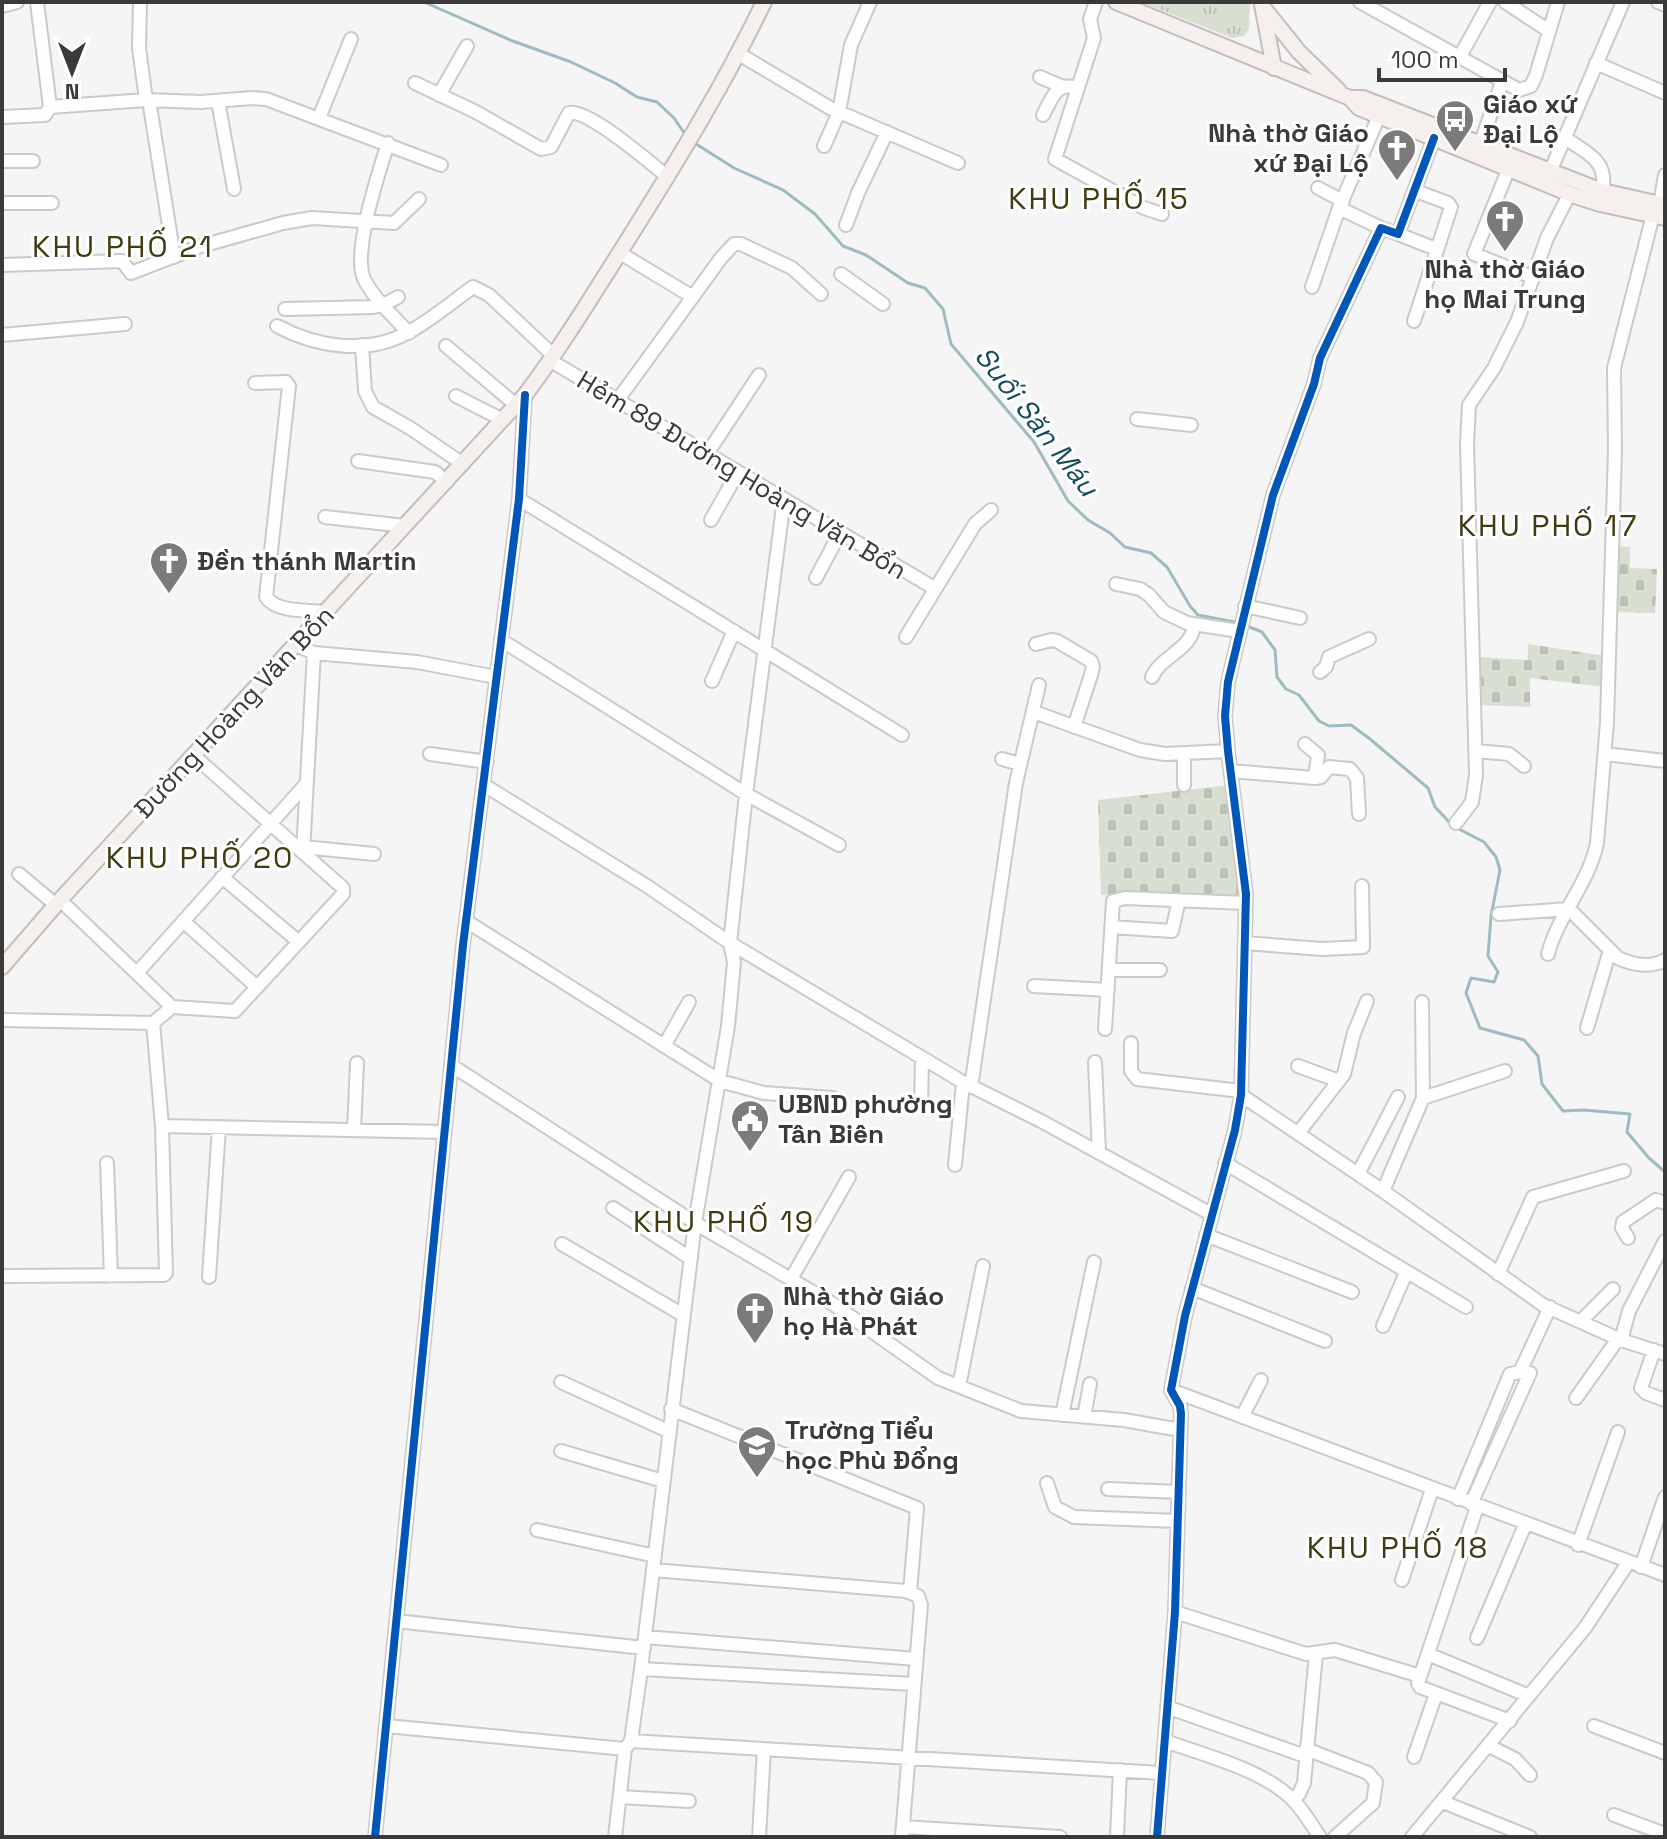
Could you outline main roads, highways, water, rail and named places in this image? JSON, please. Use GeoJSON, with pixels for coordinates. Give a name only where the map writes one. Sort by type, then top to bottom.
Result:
{"type":"FeatureCollection","features":[{"type":"Feature","properties":{"kind":"main road","name":"Đường Hoàng Văn Bổn"},"geometry":{"type":"LineString","coordinates":[[2,967],[520,400],[552,358],[668,177],[739,54],[764,2]]}},
{"type":"Feature","properties":{"kind":"main road"},"geometry":{"type":"LineString","coordinates":[[1116,2],[1346,96],[1363,98],[1550,172],[1661,210]]}},
{"type":"Feature","properties":{"kind":"main road"},"geometry":{"type":"LineString","coordinates":[[1262,4],[1274,68]]}},
{"type":"Feature","properties":{"kind":"main road"},"geometry":{"type":"LineString","coordinates":[[1262,4],[1299,52],[1359,108],[1600,204],[1661,210]]}},
{"type":"Feature","properties":{"kind":"waterway","name":"Suối Săn Máu"},"geometry":{"type":"LineString","coordinates":[[424,2],[510,40],[571,62],[637,97],[657,102],[674,118],[687,137]]}},
{"type":"Feature","properties":{"kind":"waterway","name":"Suối Săn Máu"},"geometry":{"type":"LineString","coordinates":[[693,142],[734,168],[783,190],[815,214],[843,246],[866,255],[908,283],[925,288],[943,309],[951,344],[1034,442],[1068,501],[1125,547],[1151,553],[1167,567],[1198,615],[1240,623]]}},
{"type":"Feature","properties":{"kind":"waterway","name":"Suối Săn Máu"},"geometry":{"type":"LineString","coordinates":[[1247,626],[1262,632],[1275,650],[1277,677],[1286,689],[1299,695],[1319,721],[1329,726],[1351,725],[1370,739],[1428,788],[1435,807],[1451,824]]}},
{"type":"Feature","properties":{"kind":"waterway","name":"Suối Săn Máu"},"geometry":{"type":"LineString","coordinates":[[1457,828],[1484,842],[1496,857],[1500,870],[1491,916],[1488,956],[1498,972],[1494,982],[1471,978],[1466,993],[1480,1028],[1524,1040],[1538,1056],[1542,1084],[1563,1111],[1630,1114],[1627,1132],[1665,1172]]}},
{"type":"Feature","properties":{"kind":"place","name":"Giáo xứ Đại Lộ"},"geometry":{"type":"Point","coordinates":[1455,153]}},
{"type":"Feature","properties":{"kind":"place","name":"Nhà thờ Giáo xứ Đại Lộ"},"geometry":{"type":"Point","coordinates":[1397,182]}},
{"type":"Feature","properties":{"kind":"place","name":"Nhà thờ Giáo họ Mai Trung"},"geometry":{"type":"Point","coordinates":[1505,253]}},
{"type":"Feature","properties":{"kind":"place","name":"Đền thánh Martin"},"geometry":{"type":"Point","coordinates":[169,595]}},
{"type":"Feature","properties":{"kind":"place","name":"UBND phường Tân Biên"},"geometry":{"type":"Point","coordinates":[750,1153]}},
{"type":"Feature","properties":{"kind":"place","name":"Nhà thờ Giáo họ Hà Phát"},"geometry":{"type":"Point","coordinates":[755,1345]}},
{"type":"Feature","properties":{"kind":"place","name":"Trường Tiểu học Phù Đổng"},"geometry":{"type":"Point","coordinates":[757,1479]}},
{"type":"Feature","properties":{"kind":"district","name":"KHU PHỐ 15"},"geometry":{"type":"Point","coordinates":[1099,199]}},
{"type":"Feature","properties":{"kind":"district","name":"KHU PHỐ 21"},"geometry":{"type":"Point","coordinates":[123,247]}},
{"type":"Feature","properties":{"kind":"district","name":"KHU PHỐ 17"},"geometry":{"type":"Point","coordinates":[1548,526]}},
{"type":"Feature","properties":{"kind":"district","name":"KHU PHỐ 20"},"geometry":{"type":"Point","coordinates":[200,858]}},
{"type":"Feature","properties":{"kind":"district","name":"KHU PHỐ 19"},"geometry":{"type":"Point","coordinates":[724,1222]}},
{"type":"Feature","properties":{"kind":"district","name":"KHU PHỐ 18"},"geometry":{"type":"Point","coordinates":[1398,1548]}}]}
